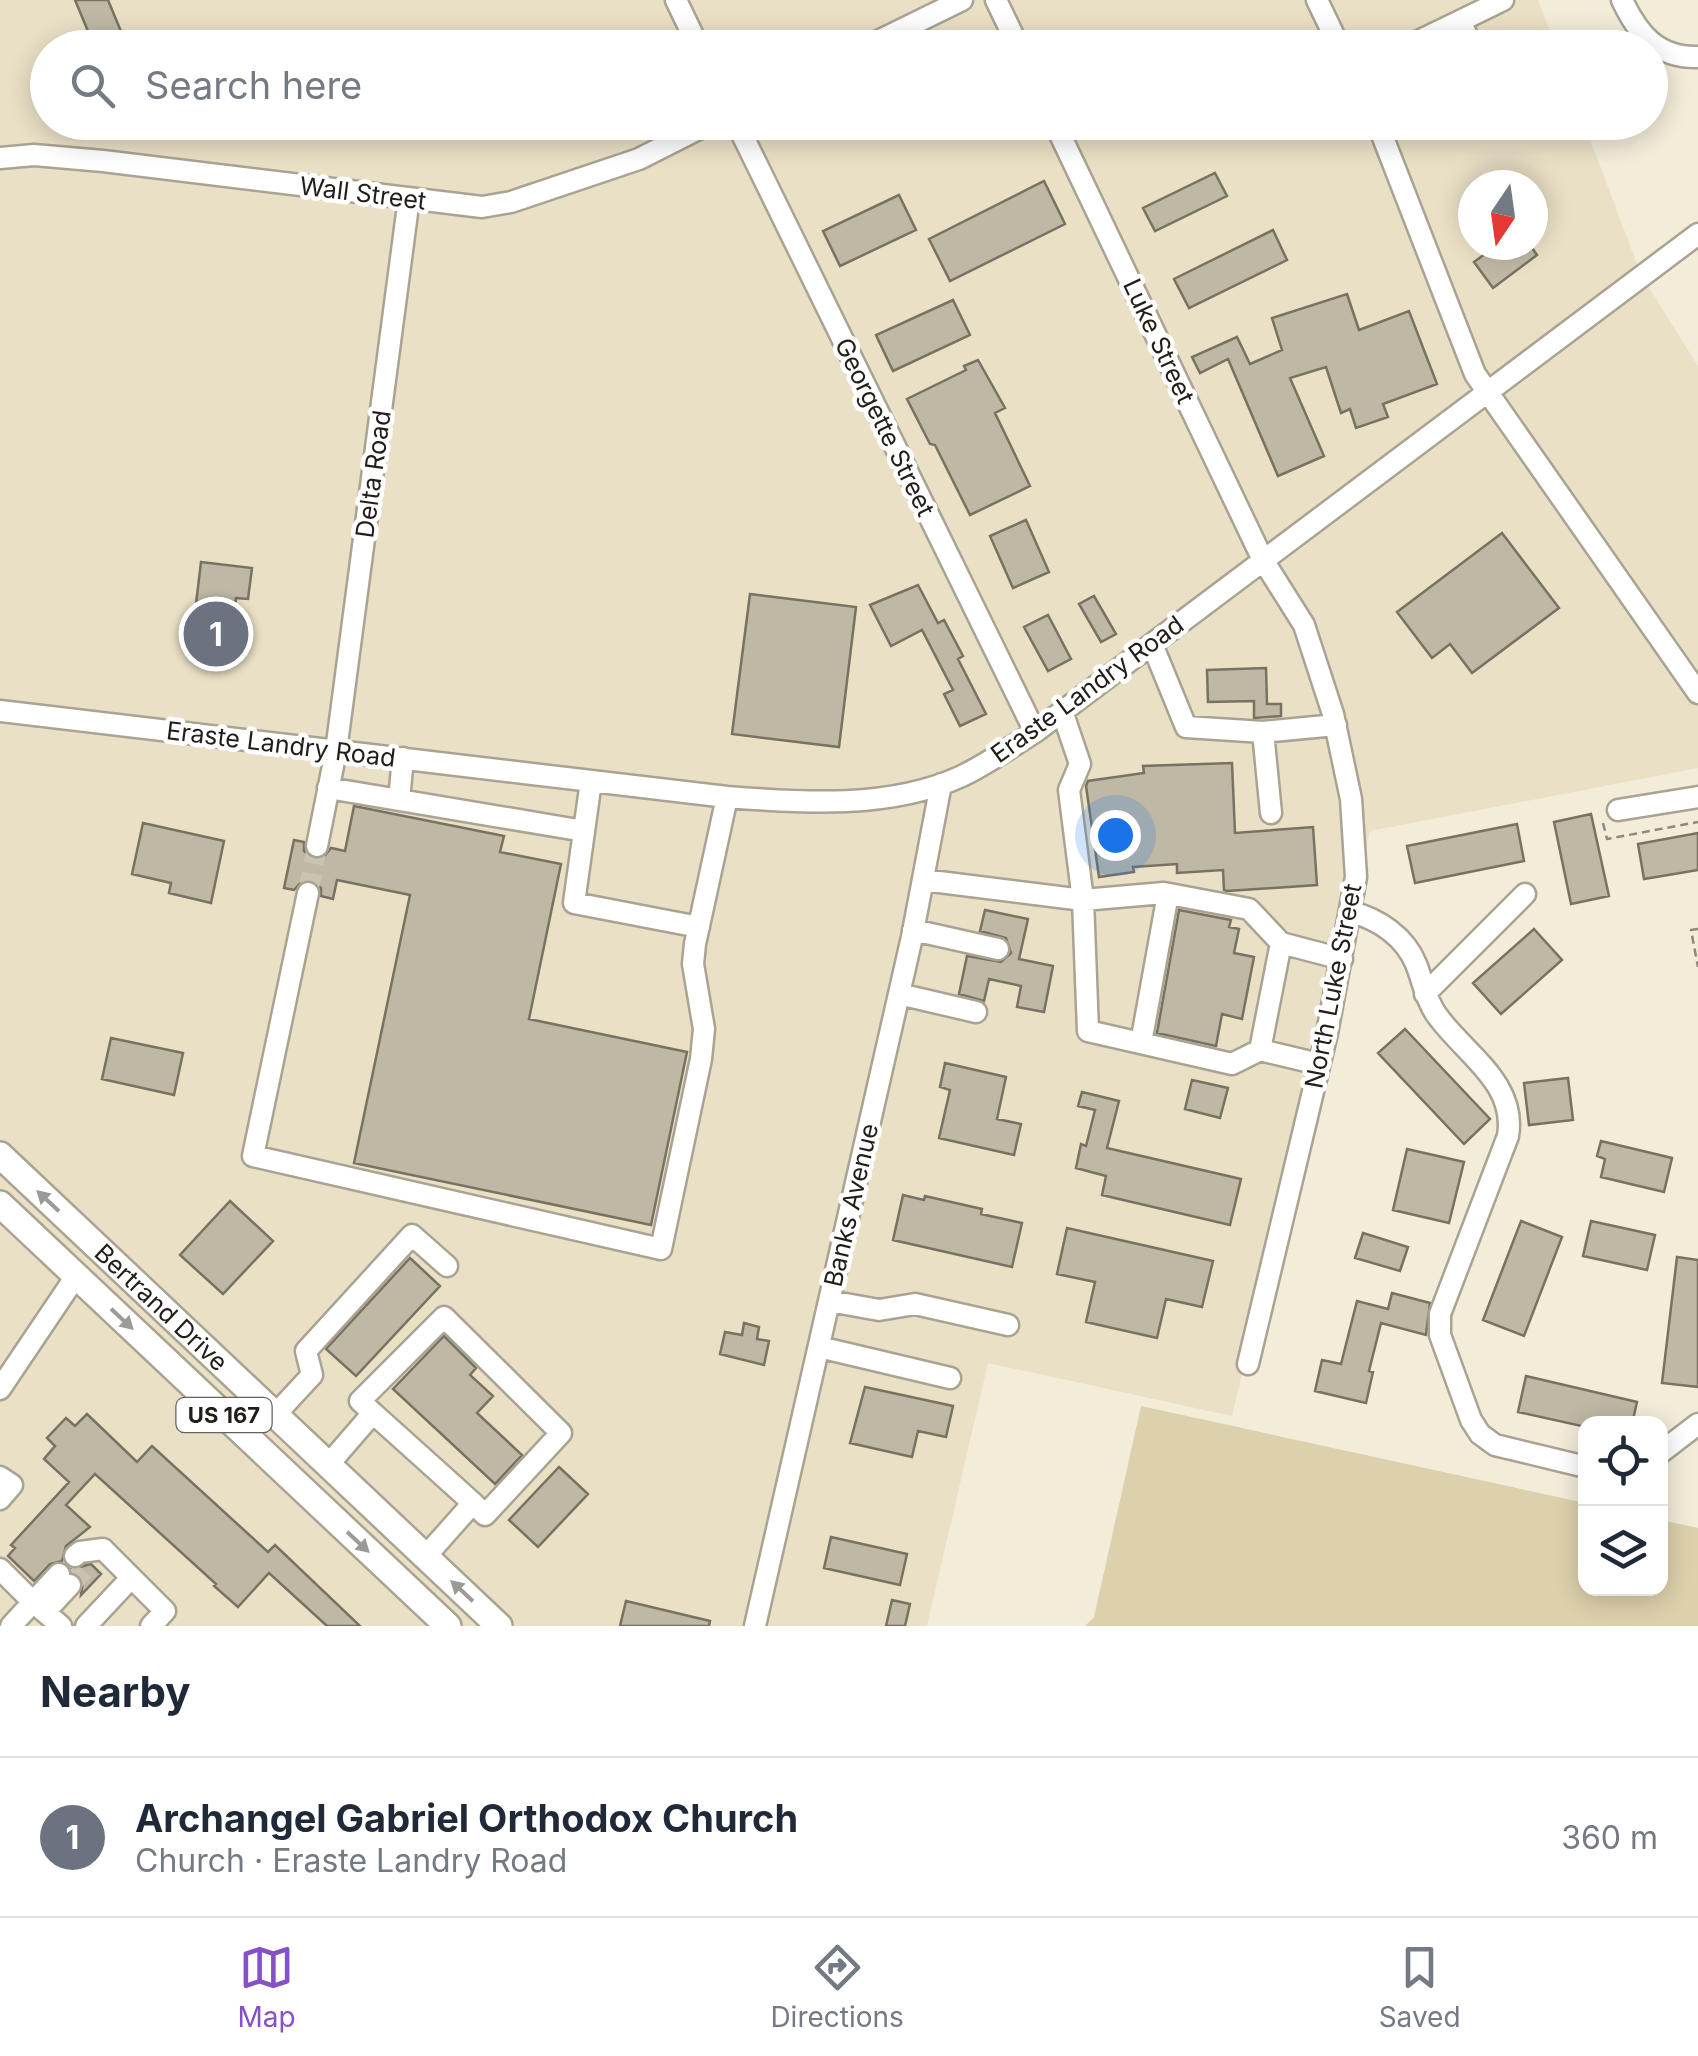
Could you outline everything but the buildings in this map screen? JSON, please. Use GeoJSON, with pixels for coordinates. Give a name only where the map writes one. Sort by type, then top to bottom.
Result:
{"type":"FeatureCollection","features":[{"type":"Feature","properties":{"kind":"main road","name":"Bertrand Drive"},"geometry":{"type":"LineString","coordinates":[[0,1156],[499,1626]]}},
{"type":"Feature","properties":{"kind":"main road","name":"Bertrand Drive"},"geometry":{"type":"LineString","coordinates":[[0,1204],[448,1626]]}},
{"type":"Feature","properties":{"kind":"street"},"geometry":{"type":"LineString","coordinates":[[676,0],[690,30]]}},
{"type":"Feature","properties":{"kind":"street"},"geometry":{"type":"LineString","coordinates":[[901,30],[962,0]]}},
{"type":"Feature","properties":{"kind":"street"},"geometry":{"type":"LineString","coordinates":[[996,0],[1010,30]]}},
{"type":"Feature","properties":{"kind":"street"},"geometry":{"type":"LineString","coordinates":[[1316,0],[1331,30]]}},
{"type":"Feature","properties":{"kind":"street"},"geometry":{"type":"LineString","coordinates":[[1441,30],[1503,0]]}},
{"type":"Feature","properties":{"kind":"street"},"geometry":{"type":"LineString","coordinates":[[1622,0],[1637,30]]}},
{"type":"Feature","properties":{"kind":"street"},"geometry":{"type":"LineString","coordinates":[[1460,21],[1464,30]]}},
{"type":"Feature","properties":{"kind":"street"},"geometry":{"type":"LineString","coordinates":[[1668,52],[1698,57]]}},
{"type":"Feature","properties":{"kind":"street","name":"Wall Street"},"geometry":{"type":"LineString","coordinates":[[0,158],[34,155],[103,161],[468,206],[511,202],[639,159],[676,140]]}},
{"type":"Feature","properties":{"kind":"street","name":"Georgette Street"},"geometry":{"type":"LineString","coordinates":[[745,140],[1035,732]]}},
{"type":"Feature","properties":{"kind":"street","name":"Luke Street"},"geometry":{"type":"LineString","coordinates":[[1063,140],[1263,560]]}},
{"type":"Feature","properties":{"kind":"street"},"geometry":{"type":"LineString","coordinates":[[1385,140],[1475,374],[1698,693]]}},
{"type":"Feature","properties":{"kind":"street","name":"Delta Road"},"geometry":{"type":"LineString","coordinates":[[317,846],[336,750],[409,198]]}},
{"type":"Feature","properties":{"kind":"street","name":"Eraste Landry Road"},"geometry":{"type":"LineString","coordinates":[[0,710],[727,797],[826,804],[941,784],[975,769],[1035,732],[1698,234]]}},
{"type":"Feature","properties":{"kind":"street","name":"North Luke Street"},"geometry":{"type":"LineString","coordinates":[[1248,1364],[1319,1064],[1356,877],[1352,799],[1336,725],[1304,625],[1263,560]]}},
{"type":"Feature","properties":{"kind":"street"},"geometry":{"type":"LineString","coordinates":[[1152,644],[1186,727],[1263,732],[1336,725]]}},
{"type":"Feature","properties":{"kind":"street"},"geometry":{"type":"LineString","coordinates":[[1062,711],[1080,764],[1069,790],[1082,900],[1088,1031],[1232,1064],[1260,1050],[1319,1064]]}},
{"type":"Feature","properties":{"kind":"street"},"geometry":{"type":"LineString","coordinates":[[1263,732],[1271,813]]}},
{"type":"Feature","properties":{"kind":"street"},"geometry":{"type":"LineString","coordinates":[[398,800],[403,758]]}},
{"type":"Feature","properties":{"kind":"street"},"geometry":{"type":"LineString","coordinates":[[591,781],[574,902],[699,927]]}},
{"type":"Feature","properties":{"kind":"street","name":"Banks Avenue"},"geometry":{"type":"LineString","coordinates":[[756,1626],[899,994],[941,784]]}},
{"type":"Feature","properties":{"kind":"street"},"geometry":{"type":"LineString","coordinates":[[328,788],[584,831]]}},
{"type":"Feature","properties":{"kind":"street"},"geometry":{"type":"LineString","coordinates":[[308,893],[253,1156],[661,1249],[701,1059],[704,1029],[693,964],[727,797]]}},
{"type":"Feature","properties":{"kind":"street"},"geometry":{"type":"LineString","coordinates":[[1618,810],[1698,797]]}},
{"type":"Feature","properties":{"kind":"street"},"geometry":{"type":"LineString","coordinates":[[922,880],[1082,900],[1168,894],[1249,908],[1281,943],[1342,958]]}},
{"type":"Feature","properties":{"kind":"street"},"geometry":{"type":"LineString","coordinates":[[1141,1043],[1168,894]]}},
{"type":"Feature","properties":{"kind":"street"},"geometry":{"type":"LineString","coordinates":[[1425,994],[1525,894]]}},
{"type":"Feature","properties":{"kind":"street"},"geometry":{"type":"LineString","coordinates":[[1352,912],[1382,924],[1402,942],[1438,1017],[1498,1084],[1510,1113],[1508,1136],[1440,1314],[1440,1335],[1471,1420],[1489,1442],[1578,1465]]}},
{"type":"Feature","properties":{"kind":"street"},"geometry":{"type":"LineString","coordinates":[[913,930],[998,949]]}},
{"type":"Feature","properties":{"kind":"street"},"geometry":{"type":"LineString","coordinates":[[1260,1050],[1281,943]]}},
{"type":"Feature","properties":{"kind":"street"},"geometry":{"type":"LineString","coordinates":[[899,994],[976,1012]]}},
{"type":"Feature","properties":{"kind":"street"},"geometry":{"type":"LineString","coordinates":[[275,1415],[312,1375],[306,1351],[412,1235],[447,1266]]}},
{"type":"Feature","properties":{"kind":"street"},"geometry":{"type":"LineString","coordinates":[[0,1389],[76,1276]]}},
{"type":"Feature","properties":{"kind":"street"},"geometry":{"type":"LineString","coordinates":[[829,1301],[879,1310],[915,1304],[1008,1326]]}},
{"type":"Feature","properties":{"kind":"street"},"geometry":{"type":"LineString","coordinates":[[444,1317],[561,1433],[486,1515],[473,1504],[360,1401],[444,1317]]}},
{"type":"Feature","properties":{"kind":"street"},"geometry":{"type":"LineString","coordinates":[[819,1347],[950,1378]]}},
{"type":"Feature","properties":{"kind":"street"},"geometry":{"type":"LineString","coordinates":[[328,1466],[372,1413]]}},
{"type":"Feature","properties":{"kind":"street"},"geometry":{"type":"LineString","coordinates":[[1668,1447],[1698,1424]]}},
{"type":"Feature","properties":{"kind":"street"},"geometry":{"type":"LineString","coordinates":[[0,1477],[12,1485],[0,1499]]}},
{"type":"Feature","properties":{"kind":"street"},"geometry":{"type":"LineString","coordinates":[[425,1556],[473,1504]]}},
{"type":"Feature","properties":{"kind":"street"},"geometry":{"type":"LineString","coordinates":[[89,1556],[131,1578],[164,1611],[151,1626]]}},
{"type":"Feature","properties":{"kind":"street"},"geometry":{"type":"LineString","coordinates":[[0,1569],[46,1613]]}},
{"type":"Feature","properties":{"kind":"street"},"geometry":{"type":"LineString","coordinates":[[86,1626],[131,1578]]}},
{"type":"Feature","properties":{"kind":"street"},"geometry":{"type":"LineString","coordinates":[[11,1626],[46,1613],[64,1580]]}},
{"type":"Feature","properties":{"kind":"path"},"geometry":{"type":"LineString","coordinates":[[1618,810],[1601,814],[1607,839],[1698,822]]}},
{"type":"Feature","properties":{"kind":"path"},"geometry":{"type":"LineString","coordinates":[[1698,929],[1691,930],[1698,967]]}},
{"type":"Feature","properties":{"kind":"shaded area"},"geometry":{"type":"Polygon","coordinates":[[[0,0],[1538,0],[1549,30],[30,30],[30,140],[1590,140],[1641,275],[1698,366],[1698,768],[1370,831],[1232,1416],[988,1363],[927,1626],[0,1626],[0,0]]]}},
{"type":"Feature","properties":{"kind":"shaded area"},"geometry":{"type":"Polygon","coordinates":[[[1141,1406],[1578,1501],[1578,1596],[1668,1596],[1668,1522],[1698,1528],[1698,1626],[1085,1626],[1094,1617],[1141,1406]]]}},
{"type":"Feature","properties":{"kind":"tunnel"},"geometry":{"type":"LineString","coordinates":[[308,893],[317,846]]}},
{"type":"Feature","properties":{"kind":"tunnel"},"geometry":{"type":"LineString","coordinates":[[70,1585],[90,1563]]}},
{"type":"Feature","properties":{"kind":"place","name":"Archangel Gabriel Orthodox Church"},"geometry":{"type":"Point","coordinates":[216,634]}}]}
